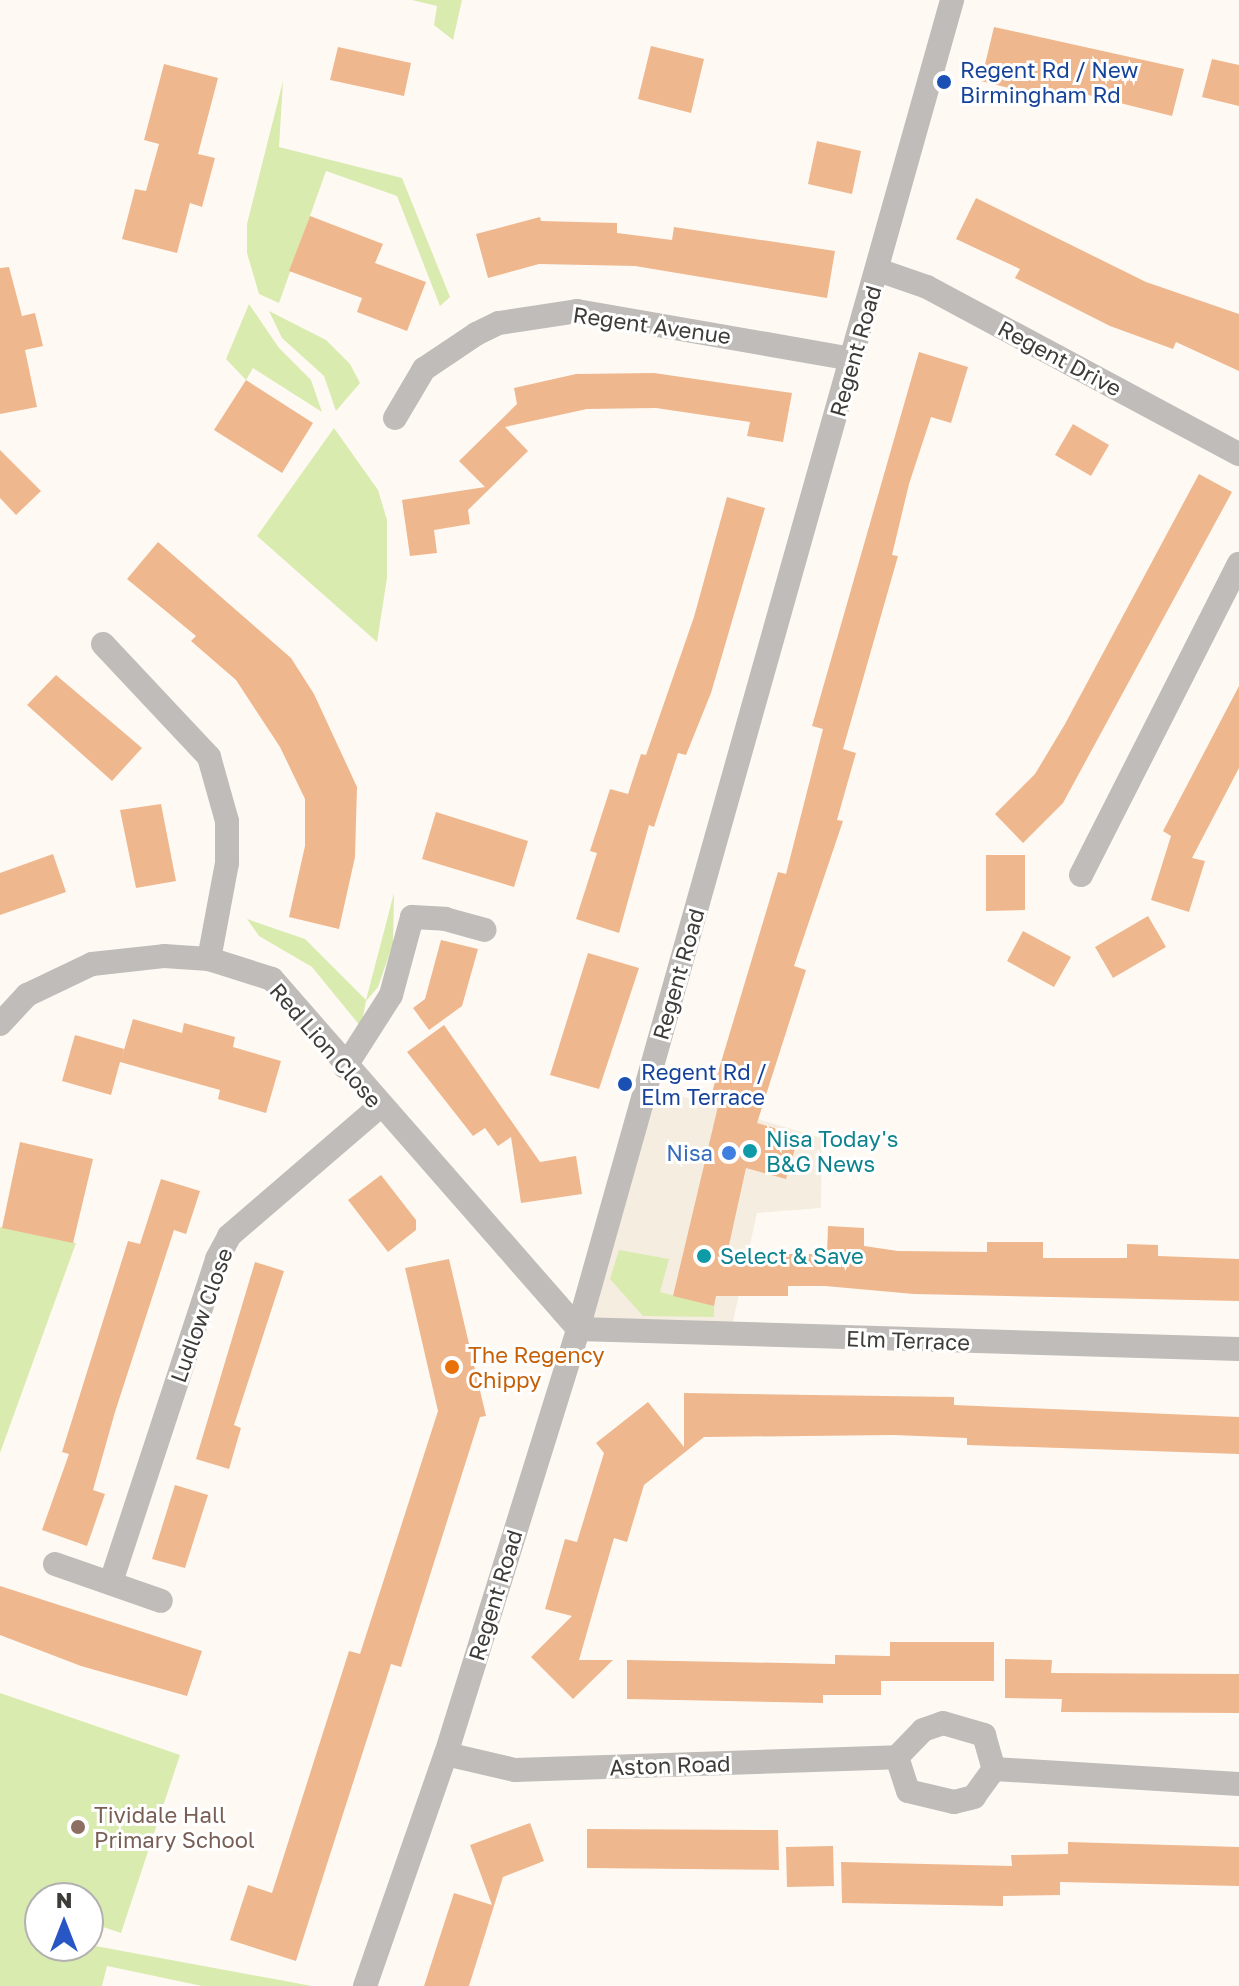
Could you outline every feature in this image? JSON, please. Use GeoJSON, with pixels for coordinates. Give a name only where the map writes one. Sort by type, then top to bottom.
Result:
{"type":"FeatureCollection","features":[{"type":"Feature","properties":{"kind":"street","name":"Regent Road"},"geometry":{"type":"LineString","coordinates":[[365,1986],[446,1754],[578,1329],[952,0]]}},
{"type":"Feature","properties":{"kind":"street","name":"Regent Drive"},"geometry":{"type":"LineString","coordinates":[[878,270],[927,287],[1239,454]]}},
{"type":"Feature","properties":{"kind":"street","name":"Regent Avenue"},"geometry":{"type":"LineString","coordinates":[[395,418],[424,369],[476,334],[499,323],[577,311],[852,359]]}},
{"type":"Feature","properties":{"kind":"street"},"geometry":{"type":"LineString","coordinates":[[1081,875],[1239,564]]}},
{"type":"Feature","properties":{"kind":"street"},"geometry":{"type":"LineString","coordinates":[[103,644],[209,757],[227,821],[227,863],[209,959]]}},
{"type":"Feature","properties":{"kind":"street"},"geometry":{"type":"LineString","coordinates":[[345,1067],[391,995],[412,917],[445,919],[485,930]]}},
{"type":"Feature","properties":{"kind":"street","name":"Red Lion Close"},"geometry":{"type":"LineString","coordinates":[[0,1024],[27,995],[92,964],[164,956],[209,959],[272,979],[379,1107],[578,1329]]}},
{"type":"Feature","properties":{"kind":"street","name":"Ludlow Close"},"geometry":{"type":"LineString","coordinates":[[111,1582],[217,1259],[229,1236],[379,1107]]}},
{"type":"Feature","properties":{"kind":"street","name":"Elm Terrace"},"geometry":{"type":"LineString","coordinates":[[578,1329],[1239,1349]]}},
{"type":"Feature","properties":{"kind":"street"},"geometry":{"type":"LineString","coordinates":[[55,1564],[161,1601]]}},
{"type":"Feature","properties":{"kind":"street"},"geometry":{"type":"LineString","coordinates":[[943,1723],[984,1735],[994,1769],[974,1797],[954,1802],[908,1791],[897,1757],[923,1730],[943,1723]]}},
{"type":"Feature","properties":{"kind":"street","name":"Aston Road"},"geometry":{"type":"LineString","coordinates":[[446,1754],[515,1770],[897,1757]]}},
{"type":"Feature","properties":{"kind":"street"},"geometry":{"type":"LineString","coordinates":[[994,1769],[1239,1784]]}},
{"type":"Feature","properties":{"kind":"shaded area"},"geometry":{"type":"Polygon","coordinates":[[[647,1086],[822,1138],[821,1208],[757,1213],[730,1335],[578,1329],[647,1086]]]}},
{"type":"Feature","properties":{"kind":"green space"},"geometry":{"type":"Polygon","coordinates":[[[412,0],[462,0],[453,40],[434,25],[437,6],[412,0]]]}},
{"type":"Feature","properties":{"kind":"green space"},"geometry":{"type":"Polygon","coordinates":[[[283,81],[279,147],[402,178],[450,297],[440,306],[397,196],[326,171],[279,303],[259,294],[247,253],[247,224],[283,81]]]}},
{"type":"Feature","properties":{"kind":"green space"},"geometry":{"type":"Polygon","coordinates":[[[249,304],[279,348],[311,380],[322,412],[253,368],[246,380],[226,359],[249,304]]]}},
{"type":"Feature","properties":{"kind":"green space"},"geometry":{"type":"Polygon","coordinates":[[[269,311],[326,340],[350,364],[360,383],[336,411],[324,376],[282,338],[269,311]]]}},
{"type":"Feature","properties":{"kind":"green space"},"geometry":{"type":"Polygon","coordinates":[[[334,428],[378,490],[387,520],[387,578],[377,642],[257,536],[334,428]]]}},
{"type":"Feature","properties":{"kind":"green space"},"geometry":{"type":"Polygon","coordinates":[[[394,893],[393,944],[378,987],[366,1001],[361,1027],[312,967],[259,936],[247,919],[305,939],[366,1000],[394,893]]]}},
{"type":"Feature","properties":{"kind":"green space"},"geometry":{"type":"Polygon","coordinates":[[[0,1227],[76,1243],[0,1453],[0,1227]]]}},
{"type":"Feature","properties":{"kind":"green space"},"geometry":{"type":"Polygon","coordinates":[[[619,1250],[669,1259],[660,1292],[714,1306],[714,1317],[643,1316],[610,1279],[619,1250]]]}},
{"type":"Feature","properties":{"kind":"green space","name":"Tividale Hall Primary School"},"geometry":{"type":"Polygon","coordinates":[[[0,1693],[180,1755],[121,1933],[104,1927],[104,1882],[24,1882],[24,1962],[104,1962],[104,1948],[312,1986],[202,1986],[107,1966],[102,1986],[0,1986],[0,1693]]]}},
{"type":"Feature","properties":{"kind":"building"},"geometry":{"type":"Polygon","coordinates":[[[994,27],[1184,69],[1172,116],[1076,92],[1067,91],[1064,102],[981,81],[994,27]]]}},
{"type":"Feature","properties":{"kind":"building"},"geometry":{"type":"Polygon","coordinates":[[[651,46],[704,59],[691,113],[638,99],[651,46]]]}},
{"type":"Feature","properties":{"kind":"building"},"geometry":{"type":"Polygon","coordinates":[[[338,47],[411,63],[404,96],[330,80],[338,47]]]}},
{"type":"Feature","properties":{"kind":"building"},"geometry":{"type":"Polygon","coordinates":[[[1212,59],[1239,65],[1239,106],[1202,97],[1212,59]]]}},
{"type":"Feature","properties":{"kind":"building"},"geometry":{"type":"Polygon","coordinates":[[[164,64],[218,78],[198,154],[215,158],[202,207],[190,203],[177,253],[122,239],[135,189],[146,191],[159,144],[144,140],[164,64]]]}},
{"type":"Feature","properties":{"kind":"building"},"geometry":{"type":"Polygon","coordinates":[[[817,141],[861,151],[852,194],[808,184],[817,141]]]}},
{"type":"Feature","properties":{"kind":"building"},"geometry":{"type":"Polygon","coordinates":[[[976,198],[1146,282],[1239,314],[1239,371],[1176,342],[1173,349],[1110,326],[1015,278],[1020,269],[956,239],[976,198]]]}},
{"type":"Feature","properties":{"kind":"building"},"geometry":{"type":"Polygon","coordinates":[[[310,216],[383,244],[375,263],[426,282],[407,331],[357,312],[362,298],[289,271],[310,216]]]}},
{"type":"Feature","properties":{"kind":"building"},"geometry":{"type":"Polygon","coordinates":[[[540,217],[541,221],[617,223],[617,233],[672,240],[674,227],[835,251],[827,298],[635,266],[539,264],[488,278],[476,234],[540,217]]]}},
{"type":"Feature","properties":{"kind":"building"},"geometry":{"type":"Polygon","coordinates":[[[9,267],[22,316],[35,313],[43,346],[25,350],[37,407],[0,414],[0,268],[9,267]]]}},
{"type":"Feature","properties":{"kind":"building"},"geometry":{"type":"Polygon","coordinates":[[[919,352],[968,367],[951,423],[931,417],[909,484],[892,555],[898,556],[843,749],[856,753],[837,820],[843,821],[794,966],[806,970],[757,1123],[799,1135],[786,1179],[746,1168],[727,1254],[827,1254],[828,1226],[864,1228],[864,1246],[898,1251],[987,1252],[987,1242],[1043,1242],[1043,1258],[1127,1258],[1127,1244],[1158,1245],[1158,1256],[1239,1259],[1239,1301],[914,1294],[825,1286],[788,1286],[788,1296],[716,1296],[714,1306],[673,1296],[719,1102],[710,1099],[778,872],[786,874],[823,729],[812,726],[919,352]]]}},
{"type":"Feature","properties":{"kind":"building"},"geometry":{"type":"Polygon","coordinates":[[[654,373],[792,393],[783,442],[747,436],[750,422],[656,408],[587,409],[505,427],[528,451],[468,510],[470,524],[434,530],[437,553],[410,556],[402,500],[485,487],[459,461],[517,404],[514,388],[576,374],[654,373]]]}},
{"type":"Feature","properties":{"kind":"building"},"geometry":{"type":"Polygon","coordinates":[[[246,380],[313,423],[282,473],[214,430],[246,380]]]}},
{"type":"Feature","properties":{"kind":"building"},"geometry":{"type":"Polygon","coordinates":[[[1073,424],[1109,445],[1091,476],[1055,455],[1073,424]]]}},
{"type":"Feature","properties":{"kind":"building"},"geometry":{"type":"Polygon","coordinates":[[[0,450],[41,491],[16,515],[0,498],[0,450]]]}},
{"type":"Feature","properties":{"kind":"building"},"geometry":{"type":"Polygon","coordinates":[[[1199,474],[1232,492],[1063,803],[1023,843],[995,814],[1035,774],[1065,724],[1199,474]]]}},
{"type":"Feature","properties":{"kind":"building"},"geometry":{"type":"Polygon","coordinates":[[[727,497],[765,508],[711,693],[686,755],[678,753],[654,827],[649,825],[619,933],[576,919],[597,853],[590,851],[610,789],[628,794],[641,754],[646,755],[694,617],[727,497]]]}},
{"type":"Feature","properties":{"kind":"building"},"geometry":{"type":"Polygon","coordinates":[[[158,542],[291,658],[314,694],[357,787],[355,857],[339,929],[289,917],[305,846],[305,799],[280,747],[236,680],[191,641],[196,636],[127,579],[158,542]]]}},
{"type":"Feature","properties":{"kind":"building"},"geometry":{"type":"Polygon","coordinates":[[[56,675],[142,748],[112,781],[27,705],[56,675]]]}},
{"type":"Feature","properties":{"kind":"building"},"geometry":{"type":"Polygon","coordinates":[[[1239,686],[1239,768],[1192,858],[1205,861],[1189,912],[1151,900],[1171,836],[1163,831],[1239,686]]]}},
{"type":"Feature","properties":{"kind":"building"},"geometry":{"type":"Polygon","coordinates":[[[161,804],[176,881],[136,888],[120,810],[161,804]]]}},
{"type":"Feature","properties":{"kind":"building"},"geometry":{"type":"Polygon","coordinates":[[[436,812],[528,841],[514,887],[422,859],[436,812]]]}},
{"type":"Feature","properties":{"kind":"building"},"geometry":{"type":"Polygon","coordinates":[[[53,854],[66,892],[0,915],[0,873],[53,854]]]}},
{"type":"Feature","properties":{"kind":"building"},"geometry":{"type":"Polygon","coordinates":[[[986,855],[1025,855],[1025,910],[986,911],[986,855]]]}},
{"type":"Feature","properties":{"kind":"building"},"geometry":{"type":"Polygon","coordinates":[[[1148,916],[1166,947],[1113,978],[1095,947],[1148,916]]]}},
{"type":"Feature","properties":{"kind":"building"},"geometry":{"type":"Polygon","coordinates":[[[1023,931],[1071,957],[1054,987],[1007,961],[1023,931]]]}},
{"type":"Feature","properties":{"kind":"building"},"geometry":{"type":"Polygon","coordinates":[[[441,940],[478,949],[462,1006],[429,1030],[413,1008],[425,999],[441,940]]]}},
{"type":"Feature","properties":{"kind":"building"},"geometry":{"type":"Polygon","coordinates":[[[588,953],[639,968],[599,1089],[550,1075],[588,953]]]}},
{"type":"Feature","properties":{"kind":"building"},"geometry":{"type":"Polygon","coordinates":[[[133,1019],[182,1033],[184,1023],[235,1037],[233,1047],[281,1061],[266,1113],[218,1099],[220,1090],[120,1062],[111,1095],[62,1081],[75,1035],[124,1049],[121,1060],[133,1019]]]}},
{"type":"Feature","properties":{"kind":"building"},"geometry":{"type":"Polygon","coordinates":[[[444,1025],[540,1162],[576,1156],[582,1194],[521,1203],[511,1137],[498,1146],[485,1128],[473,1136],[407,1052],[444,1025]]]}},
{"type":"Feature","properties":{"kind":"building"},"geometry":{"type":"Polygon","coordinates":[[[20,1142],[93,1159],[73,1243],[2,1228],[20,1142]]]}},
{"type":"Feature","properties":{"kind":"building"},"geometry":{"type":"Polygon","coordinates":[[[381,1175],[416,1220],[416,1230],[388,1252],[348,1200],[381,1175]]]}},
{"type":"Feature","properties":{"kind":"building"},"geometry":{"type":"Polygon","coordinates":[[[161,1179],[200,1191],[186,1234],[174,1230],[115,1412],[93,1490],[105,1494],[87,1546],[42,1530],[69,1454],[62,1452],[128,1241],[140,1244],[161,1179]]]}},
{"type":"Feature","properties":{"kind":"building"},"geometry":{"type":"Polygon","coordinates":[[[449,1259],[486,1416],[480,1417],[401,1667],[391,1664],[296,1961],[230,1940],[248,1885],[272,1893],[349,1651],[360,1654],[438,1411],[405,1268],[449,1259]]]}},
{"type":"Feature","properties":{"kind":"building"},"geometry":{"type":"Polygon","coordinates":[[[255,1262],[284,1271],[234,1425],[241,1428],[229,1469],[196,1459],[255,1262]]]}},
{"type":"Feature","properties":{"kind":"building"},"geometry":{"type":"Polygon","coordinates":[[[684,1393],[954,1397],[954,1405],[1239,1417],[1239,1454],[967,1445],[967,1438],[894,1435],[704,1437],[644,1485],[627,1542],[614,1538],[579,1660],[613,1660],[573,1699],[531,1657],[572,1616],[545,1609],[565,1539],[577,1542],[604,1453],[596,1443],[648,1402],[684,1447],[684,1393]]]}},
{"type":"Feature","properties":{"kind":"building"},"geometry":{"type":"Polygon","coordinates":[[[175,1485],[208,1495],[185,1568],[152,1559],[175,1485]]]}},
{"type":"Feature","properties":{"kind":"building"},"geometry":{"type":"Polygon","coordinates":[[[0,1586],[202,1651],[187,1696],[81,1666],[0,1635],[0,1586]]]}},
{"type":"Feature","properties":{"kind":"building"},"geometry":{"type":"Polygon","coordinates":[[[890,1642],[994,1642],[994,1681],[881,1681],[881,1695],[823,1695],[823,1703],[627,1699],[627,1660],[835,1664],[835,1655],[890,1656],[890,1642]]]}},
{"type":"Feature","properties":{"kind":"building"},"geometry":{"type":"Polygon","coordinates":[[[1005,1659],[1052,1660],[1051,1673],[1239,1674],[1239,1713],[1061,1712],[1062,1699],[1005,1698],[1005,1659]]]}},
{"type":"Feature","properties":{"kind":"building"},"geometry":{"type":"Polygon","coordinates":[[[530,1823],[544,1861],[503,1877],[469,1986],[424,1986],[454,1893],[492,1905],[470,1845],[530,1823]]]}},
{"type":"Feature","properties":{"kind":"building"},"geometry":{"type":"Polygon","coordinates":[[[587,1829],[778,1830],[779,1870],[587,1868],[587,1829]]]}},
{"type":"Feature","properties":{"kind":"building"},"geometry":{"type":"Polygon","coordinates":[[[1068,1842],[1239,1847],[1239,1886],[1060,1882],[1060,1895],[1003,1896],[1003,1906],[842,1903],[841,1862],[1012,1866],[1011,1855],[1068,1854],[1068,1842]]]}},
{"type":"Feature","properties":{"kind":"building"},"geometry":{"type":"Polygon","coordinates":[[[833,1846],[834,1886],[787,1887],[786,1847],[833,1846]]]}},
{"type":"Feature","properties":{"kind":"place","name":"Regent Rd / New Birmingham Rd"},"geometry":{"type":"Point","coordinates":[944,82]}},
{"type":"Feature","properties":{"kind":"place","name":"Regent Rd / Elm Terrace"},"geometry":{"type":"Point","coordinates":[625,1084]}},
{"type":"Feature","properties":{"kind":"place","name":"Nisa Today's B&G News"},"geometry":{"type":"Point","coordinates":[750,1151]}},
{"type":"Feature","properties":{"kind":"place","name":"Nisa"},"geometry":{"type":"Point","coordinates":[729,1153]}},
{"type":"Feature","properties":{"kind":"place","name":"Select & Save"},"geometry":{"type":"Point","coordinates":[704,1256]}},
{"type":"Feature","properties":{"kind":"place","name":"The Regency Chippy"},"geometry":{"type":"Point","coordinates":[452,1367]}},
{"type":"Feature","properties":{"kind":"place","name":"Tividale Hall Primary School"},"geometry":{"type":"Point","coordinates":[78,1827]}}]}
